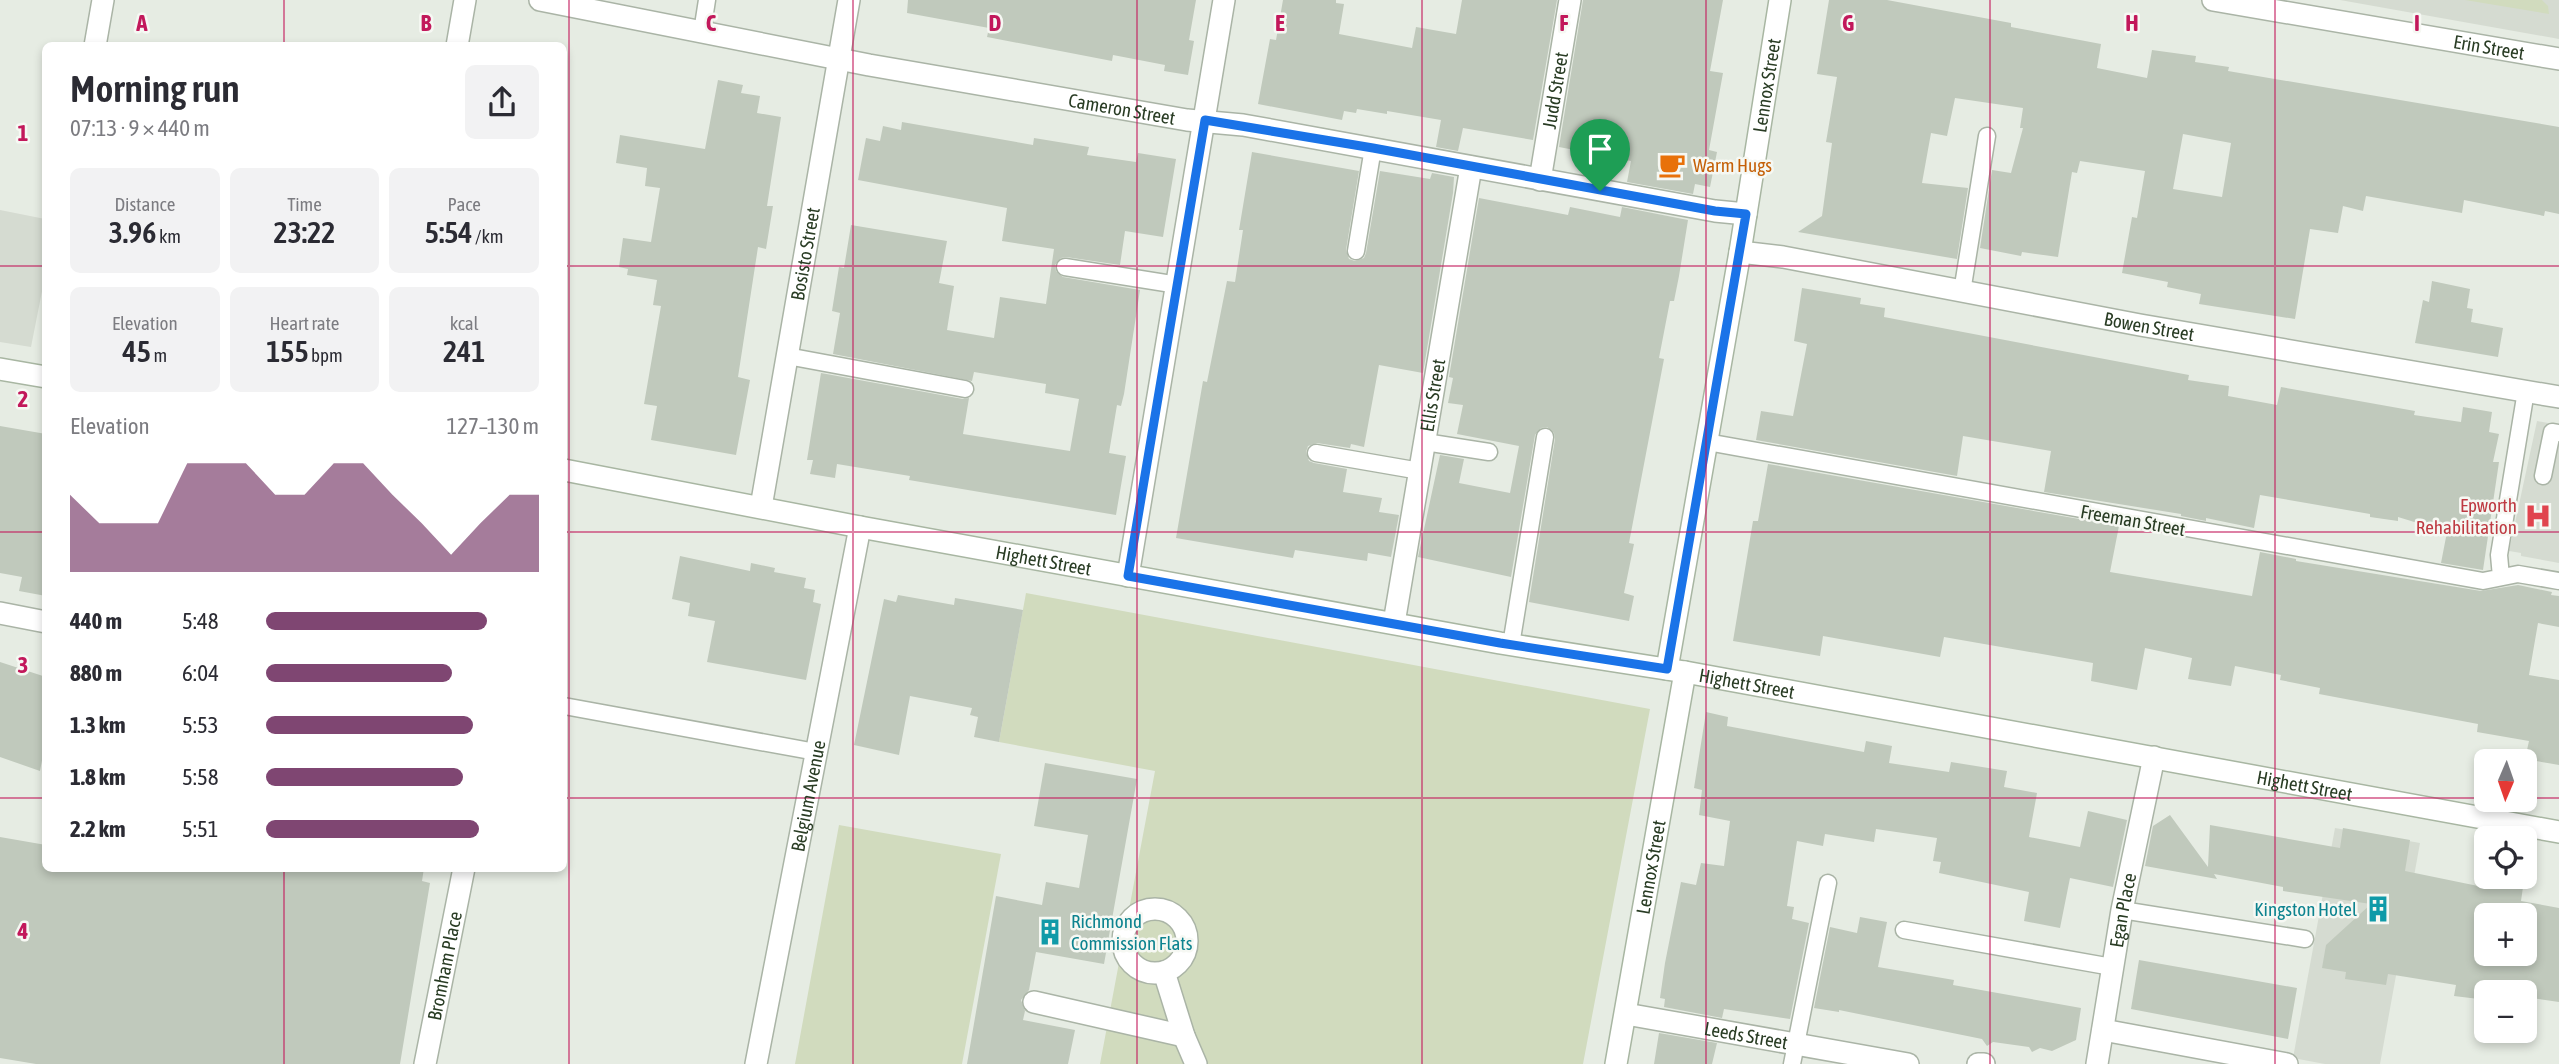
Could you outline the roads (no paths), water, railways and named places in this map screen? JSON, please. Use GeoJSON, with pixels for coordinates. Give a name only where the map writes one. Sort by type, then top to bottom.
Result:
{"type":"FeatureCollection","features":[{"type":"Feature","properties":{"kind":"street"},"geometry":{"type":"LineString","coordinates":[[96,42],[103,0]]}},
{"type":"Feature","properties":{"kind":"street"},"geometry":{"type":"LineString","coordinates":[[458,42],[465,0]]}},
{"type":"Feature","properties":{"kind":"street","name":"Cameron Street"},"geometry":{"type":"LineString","coordinates":[[540,0],[839,59],[1187,120],[1205,120],[1373,148],[1715,211],[1746,214]]}},
{"type":"Feature","properties":{"kind":"street","name":"Bosisto Street"},"geometry":{"type":"LineString","coordinates":[[761,507],[849,0]]}},
{"type":"Feature","properties":{"kind":"street"},"geometry":{"type":"LineString","coordinates":[[1128,576],[1224,0]]}},
{"type":"Feature","properties":{"kind":"street","name":"Judd Street"},"geometry":{"type":"LineString","coordinates":[[1540,180],[1570,0]]}},
{"type":"Feature","properties":{"kind":"street","name":"Lennox Street"},"geometry":{"type":"LineString","coordinates":[[1616,1064],[1665,788],[1676,670],[1707,442],[1780,0]]}},
{"type":"Feature","properties":{"kind":"street","name":"Erin Street"},"geometry":{"type":"LineString","coordinates":[[2213,0],[2559,59]]}},
{"type":"Feature","properties":{"kind":"street","name":"Ellis Street"},"geometry":{"type":"LineString","coordinates":[[1394,623],[1471,167]]}},
{"type":"Feature","properties":{"kind":"street","name":"Bowen Street"},"geometry":{"type":"LineString","coordinates":[[1740,252],[1783,257],[1962,292],[2559,397]]}},
{"type":"Feature","properties":{"kind":"street"},"geometry":{"type":"LineString","coordinates":[[0,369],[42,376]]}},
{"type":"Feature","properties":{"kind":"street","name":"Highett Street"},"geometry":{"type":"LineString","coordinates":[[567,471],[1128,576],[1511,645],[1676,670],[2449,814],[2559,832]]}},
{"type":"Feature","properties":{"kind":"street","name":"Belgium Avenue"},"geometry":{"type":"LineString","coordinates":[[756,1064],[860,527]]}},
{"type":"Feature","properties":{"kind":"street"},"geometry":{"type":"LineString","coordinates":[[0,613],[42,621]]}},
{"type":"Feature","properties":{"kind":"street","name":"Egan Place"},"geometry":{"type":"LineString","coordinates":[[2096,1064],[2122,910],[2154,757]]}},
{"type":"Feature","properties":{"kind":"street","name":"Bromham Place"},"geometry":{"type":"LineString","coordinates":[[425,1064],[463,872]]}},
{"type":"Feature","properties":{"kind":"street"},"geometry":{"type":"LineString","coordinates":[[1164,972],[1184,1036],[1196,1064]]}},
{"type":"Feature","properties":{"kind":"street"},"geometry":{"type":"LineString","coordinates":[[1034,1002],[1184,1036]]}},
{"type":"Feature","properties":{"kind":"street","name":"Leeds Street"},"geometry":{"type":"LineString","coordinates":[[1626,1014],[1794,1054],[1908,1064]]}},
{"type":"Feature","properties":{"kind":"street"},"geometry":{"type":"LineString","coordinates":[[2102,1030],[2287,1064]]}},
{"type":"Feature","properties":{"kind":"street"},"geometry":{"type":"LineString","coordinates":[[1978,1064],[1984,1064]]}},
{"type":"Feature","properties":{"kind":"lane"},"geometry":{"type":"LineString","coordinates":[[702,32],[707,0]]}},
{"type":"Feature","properties":{"kind":"lane"},"geometry":{"type":"LineString","coordinates":[[1962,292],[1987,136]]}},
{"type":"Feature","properties":{"kind":"lane"},"geometry":{"type":"LineString","coordinates":[[1356,251],[1373,148]]}},
{"type":"Feature","properties":{"kind":"lane"},"geometry":{"type":"LineString","coordinates":[[1065,267],[1178,285]]}},
{"type":"Feature","properties":{"kind":"lane"},"geometry":{"type":"LineString","coordinates":[[787,356],[965,389]]}},
{"type":"Feature","properties":{"kind":"lane"},"geometry":{"type":"LineString","coordinates":[[2501,577],[2499,555],[2526,391]]}},
{"type":"Feature","properties":{"kind":"lane"},"geometry":{"type":"LineString","coordinates":[[2543,476],[2554,448],[2552,432],[2559,433]]}},
{"type":"Feature","properties":{"kind":"lane"},"geometry":{"type":"LineString","coordinates":[[1511,645],[1545,437]]}},
{"type":"Feature","properties":{"kind":"lane"},"geometry":{"type":"LineString","coordinates":[[1425,442],[1489,452]]}},
{"type":"Feature","properties":{"kind":"lane","name":"Freeman Street"},"geometry":{"type":"LineString","coordinates":[[1707,442],[2483,581],[2518,574],[2559,581]]}},
{"type":"Feature","properties":{"kind":"lane"},"geometry":{"type":"LineString","coordinates":[[1316,453],[1420,471]]}},
{"type":"Feature","properties":{"kind":"lane"},"geometry":{"type":"LineString","coordinates":[[567,707],[816,752]]}},
{"type":"Feature","properties":{"kind":"lane"},"geometry":{"type":"LineString","coordinates":[[1794,1054],[1828,883]]}},
{"type":"Feature","properties":{"kind":"lane"},"geometry":{"type":"LineString","coordinates":[[2122,910],[2305,939]]}},
{"type":"Feature","properties":{"kind":"lane"},"geometry":{"type":"LineString","coordinates":[[1904,930],[2112,967]]}},
{"type":"Feature","properties":{"kind":"place","name":"Warm Hugs"},"geometry":{"type":"Point","coordinates":[1672,165]}},
{"type":"Feature","properties":{"kind":"place","name":"Epworth Rehabilitation"},"geometry":{"type":"Point","coordinates":[2538,516]}},
{"type":"Feature","properties":{"kind":"place","name":"Kingston Hotel"},"geometry":{"type":"Point","coordinates":[2378,909]}},
{"type":"Feature","properties":{"kind":"place","name":"Richmond Commission Flats"},"geometry":{"type":"Point","coordinates":[1050,932]}}]}
